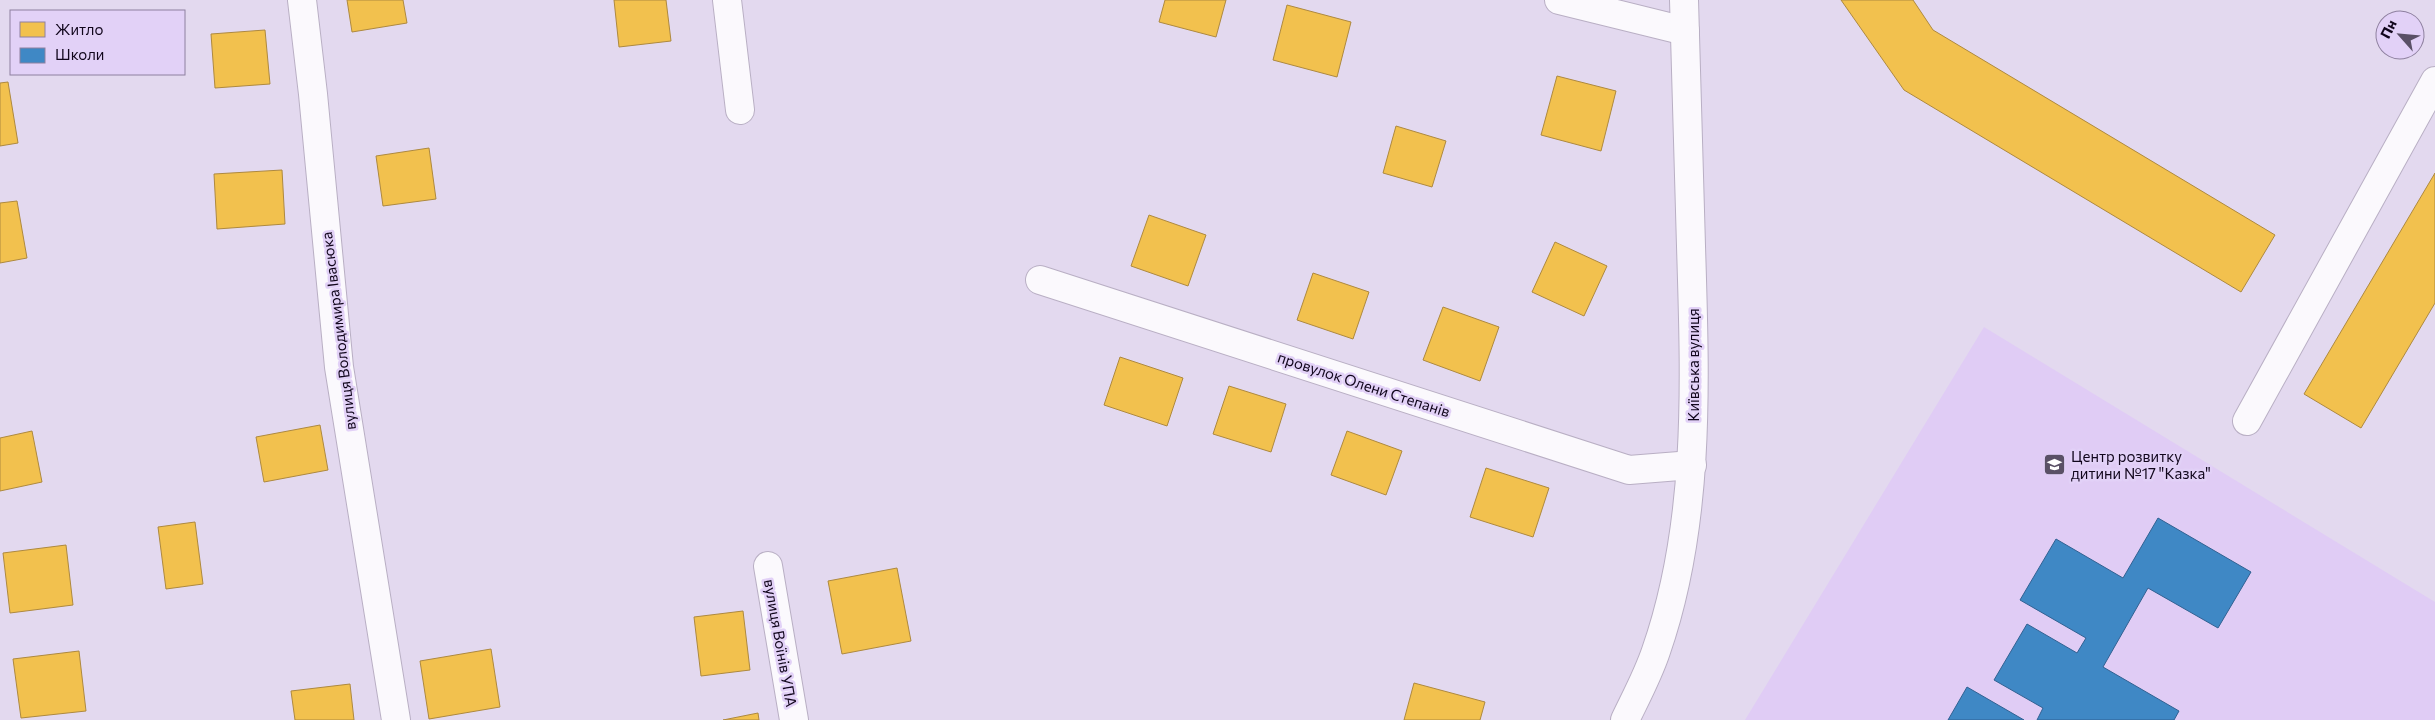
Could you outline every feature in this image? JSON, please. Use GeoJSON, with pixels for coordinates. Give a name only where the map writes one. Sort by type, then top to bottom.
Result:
{"type":"FeatureCollection","features":[{"type":"Feature","properties":{"kind":"street","name":"вулиця Володимира Івасюка"},"geometry":{"type":"LineString","coordinates":[[302,0],[313,94],[339,367],[396,720]]}},
{"type":"Feature","properties":{"kind":"street"},"geometry":{"type":"LineString","coordinates":[[726,0],[740,110]]}},
{"type":"Feature","properties":{"kind":"street"},"geometry":{"type":"LineString","coordinates":[[1559,0],[1685,31]]}},
{"type":"Feature","properties":{"kind":"street","name":"Київська вулиця"},"geometry":{"type":"LineString","coordinates":[[1625,720],[1646,676],[1666,619],[1686,514],[1692,465],[1692,281],[1684,0]]}},
{"type":"Feature","properties":{"kind":"street"},"geometry":{"type":"LineString","coordinates":[[2247,422],[2435,81]]}},
{"type":"Feature","properties":{"kind":"street","name":"провулок Олени Степанів"},"geometry":{"type":"LineString","coordinates":[[1040,280],[1629,470],[1692,465]]}},
{"type":"Feature","properties":{"kind":"street","name":"вулиця Воїнів УПА"},"geometry":{"type":"LineString","coordinates":[[768,566],[794,720]]}},
{"type":"Feature","properties":{"kind":"shaded area","name":"Центр розвитку дитини №17 \"Казка\""},"geometry":{"type":"Polygon","coordinates":[[[1984,327],[2435,602],[2435,720],[1745,720],[1984,327]]]}},
{"type":"Feature","properties":{"kind":"building: Житло"},"geometry":{"type":"Polygon","coordinates":[[[347,0],[403,0],[407,23],[352,32],[347,0]]]}},
{"type":"Feature","properties":{"kind":"building: Житло"},"geometry":{"type":"Polygon","coordinates":[[[614,0],[666,0],[671,41],[619,47],[614,0]]]}},
{"type":"Feature","properties":{"kind":"building: Житло"},"geometry":{"type":"Polygon","coordinates":[[[1165,0],[1226,0],[1216,37],[1159,22],[1165,0]]]}},
{"type":"Feature","properties":{"kind":"building: Житло"},"geometry":{"type":"Polygon","coordinates":[[[1841,0],[1913,0],[1933,30],[2275,235],[2241,292],[1904,90],[1841,0]]]}},
{"type":"Feature","properties":{"kind":"building: Житло"},"geometry":{"type":"Polygon","coordinates":[[[1287,5],[1351,22],[1337,77],[1273,60],[1287,5]]]}},
{"type":"Feature","properties":{"kind":"building: Житло"},"geometry":{"type":"Polygon","coordinates":[[[265,30],[270,84],[215,88],[211,34],[265,30]]]}},
{"type":"Feature","properties":{"kind":"building: Житло"},"geometry":{"type":"Polygon","coordinates":[[[1557,76],[1616,91],[1601,151],[1541,135],[1557,76]]]}},
{"type":"Feature","properties":{"kind":"building: Житло"},"geometry":{"type":"Polygon","coordinates":[[[8,82],[18,143],[0,146],[0,83],[8,82]]]}},
{"type":"Feature","properties":{"kind":"building: Житло"},"geometry":{"type":"Polygon","coordinates":[[[1396,126],[1446,141],[1432,187],[1383,173],[1396,126]]]}},
{"type":"Feature","properties":{"kind":"building: Житло"},"geometry":{"type":"Polygon","coordinates":[[[429,148],[436,199],[383,206],[376,156],[429,148]]]}},
{"type":"Feature","properties":{"kind":"building: Житло"},"geometry":{"type":"Polygon","coordinates":[[[282,170],[285,224],[217,229],[214,174],[282,170]]]}},
{"type":"Feature","properties":{"kind":"building: Житло"},"geometry":{"type":"Polygon","coordinates":[[[2435,173],[2435,303],[2361,428],[2304,394],[2435,173]]]}},
{"type":"Feature","properties":{"kind":"building: Житло"},"geometry":{"type":"Polygon","coordinates":[[[17,201],[27,258],[0,263],[0,203],[17,201]]]}},
{"type":"Feature","properties":{"kind":"building: Житло"},"geometry":{"type":"Polygon","coordinates":[[[1149,215],[1206,235],[1188,286],[1131,266],[1149,215]]]}},
{"type":"Feature","properties":{"kind":"building: Житло"},"geometry":{"type":"Polygon","coordinates":[[[1555,242],[1607,266],[1584,316],[1532,292],[1555,242]]]}},
{"type":"Feature","properties":{"kind":"building: Житло"},"geometry":{"type":"Polygon","coordinates":[[[1313,273],[1369,292],[1353,339],[1297,320],[1313,273]]]}},
{"type":"Feature","properties":{"kind":"building: Житло"},"geometry":{"type":"Polygon","coordinates":[[[1443,307],[1499,327],[1480,381],[1423,360],[1443,307]]]}},
{"type":"Feature","properties":{"kind":"building: Житло"},"geometry":{"type":"Polygon","coordinates":[[[1120,357],[1183,378],[1167,426],[1104,405],[1120,357]]]}},
{"type":"Feature","properties":{"kind":"building: Житло"},"geometry":{"type":"Polygon","coordinates":[[[1229,386],[1286,404],[1271,452],[1213,434],[1229,386]]]}},
{"type":"Feature","properties":{"kind":"building: Житло"},"geometry":{"type":"Polygon","coordinates":[[[320,425],[328,470],[264,482],[256,437],[320,425]]]}},
{"type":"Feature","properties":{"kind":"building: Житло"},"geometry":{"type":"Polygon","coordinates":[[[32,431],[42,482],[0,491],[0,438],[32,431]]]}},
{"type":"Feature","properties":{"kind":"building: Житло"},"geometry":{"type":"Polygon","coordinates":[[[1347,431],[1402,451],[1386,495],[1331,475],[1347,431]]]}},
{"type":"Feature","properties":{"kind":"building: Житло"},"geometry":{"type":"Polygon","coordinates":[[[1486,468],[1549,488],[1533,537],[1470,517],[1486,468]]]}},
{"type":"Feature","properties":{"kind":"building: Житло"},"geometry":{"type":"Polygon","coordinates":[[[195,522],[203,584],[166,589],[158,527],[195,522]]]}},
{"type":"Feature","properties":{"kind":"building: Житло"},"geometry":{"type":"Polygon","coordinates":[[[66,545],[73,605],[10,613],[3,553],[66,545]]]}},
{"type":"Feature","properties":{"kind":"building: Житло"},"geometry":{"type":"Polygon","coordinates":[[[897,568],[911,641],[842,654],[828,581],[897,568]]]}},
{"type":"Feature","properties":{"kind":"building: Житло"},"geometry":{"type":"Polygon","coordinates":[[[743,611],[750,670],[701,676],[694,617],[743,611]]]}},
{"type":"Feature","properties":{"kind":"building: Житло"},"geometry":{"type":"Polygon","coordinates":[[[491,649],[500,707],[429,719],[420,661],[491,649]]]}},
{"type":"Feature","properties":{"kind":"building: Житло"},"geometry":{"type":"Polygon","coordinates":[[[79,651],[86,711],[21,718],[13,659],[79,651]]]}},
{"type":"Feature","properties":{"kind":"building: Житло"},"geometry":{"type":"Polygon","coordinates":[[[1414,683],[1485,702],[1480,720],[1404,720],[1414,683]]]}},
{"type":"Feature","properties":{"kind":"building: Житло"},"geometry":{"type":"Polygon","coordinates":[[[350,684],[354,720],[295,720],[291,691],[350,684]]]}},
{"type":"Feature","properties":{"kind":"building: Житло"},"geometry":{"type":"Polygon","coordinates":[[[758,713],[759,720],[723,720],[758,713]]]}},
{"type":"Feature","properties":{"kind":"building: Школи"},"geometry":{"type":"Polygon","coordinates":[[[2158,518],[2251,572],[2218,628],[2148,588],[2103,667],[2179,711],[2174,720],[2037,720],[2043,708],[1994,680],[2027,624],[2077,653],[2086,638],[2020,600],[2056,539],[2123,578],[2158,518]]]}},
{"type":"Feature","properties":{"kind":"building: Школи"},"geometry":{"type":"Polygon","coordinates":[[[1967,687],[2024,720],[1948,720],[1967,687]]]}},
{"type":"Feature","properties":{"kind":"place","name":"Центр розвитку дитини №17 \"Казка\""},"geometry":{"type":"Point","coordinates":[2055,465]}}]}
